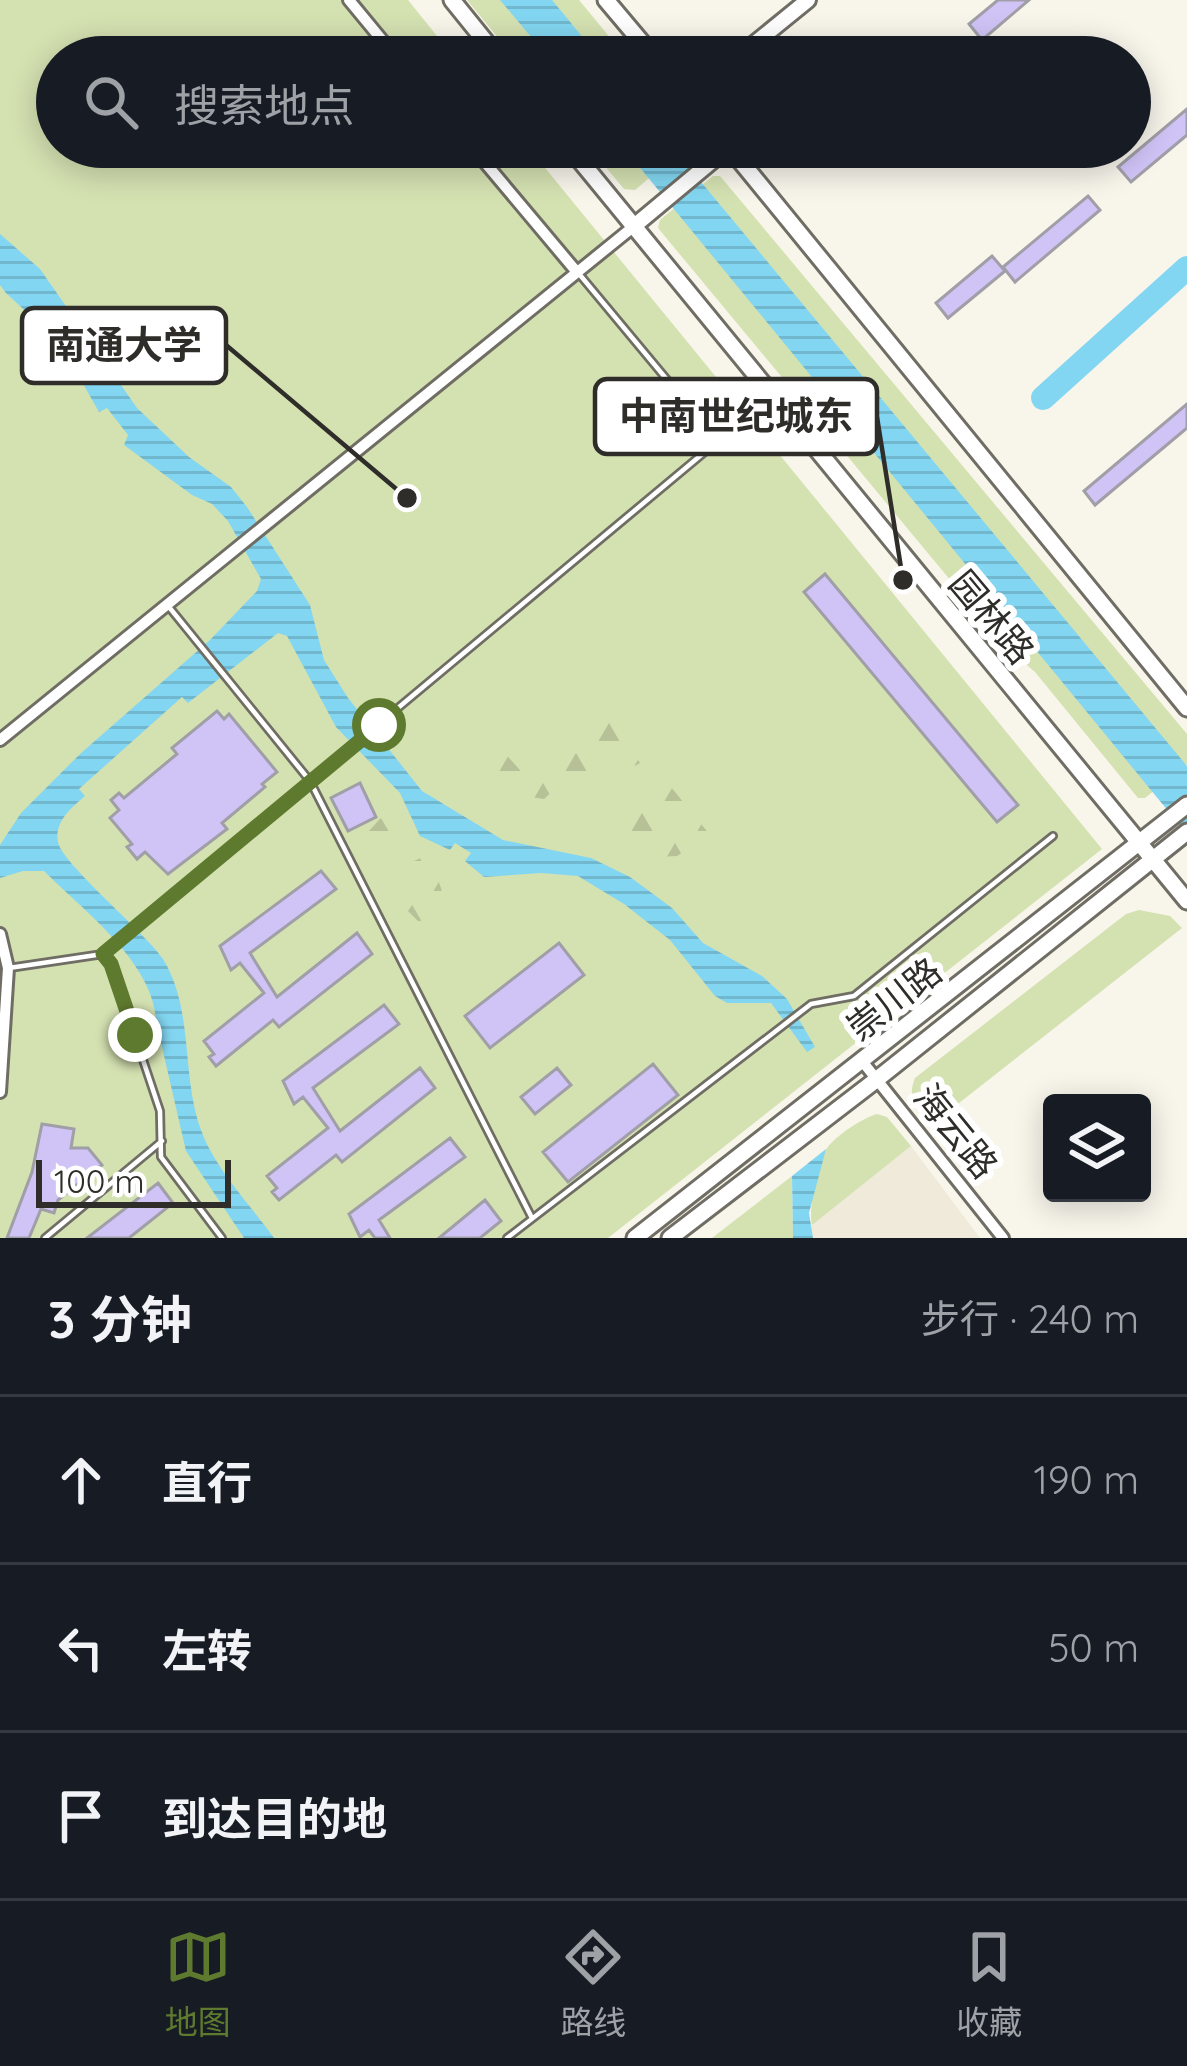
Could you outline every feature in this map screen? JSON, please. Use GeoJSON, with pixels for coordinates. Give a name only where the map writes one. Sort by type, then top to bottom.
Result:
{"type":"FeatureCollection","features":[{"type":"Feature","properties":{"kind":"main road"},"geometry":{"type":"LineString","coordinates":[[452,0],[481,36]]}},
{"type":"Feature","properties":{"kind":"main road"},"geometry":{"type":"LineString","coordinates":[[606,0],[636,36]]}},
{"type":"Feature","properties":{"kind":"main road","name":"园林路"},"geometry":{"type":"LineString","coordinates":[[586,168],[1187,902]]}},
{"type":"Feature","properties":{"kind":"main road"},"geometry":{"type":"LineString","coordinates":[[746,168],[1187,708]]}},
{"type":"Feature","properties":{"kind":"main road","name":"崇川路"},"geometry":{"type":"LineString","coordinates":[[634,1238],[1187,805]]}},
{"type":"Feature","properties":{"kind":"main road","name":"崇川路"},"geometry":{"type":"LineString","coordinates":[[670,1238],[1187,832]]}},
{"type":"Feature","properties":{"kind":"street"},"geometry":{"type":"LineString","coordinates":[[349,0],[379,36]]}},
{"type":"Feature","properties":{"kind":"street"},"geometry":{"type":"LineString","coordinates":[[764,36],[808,0]]}},
{"type":"Feature","properties":{"kind":"street"},"geometry":{"type":"LineString","coordinates":[[490,168],[576,271]]}},
{"type":"Feature","properties":{"kind":"street"},"geometry":{"type":"LineString","coordinates":[[0,740],[704,168]]}},
{"type":"Feature","properties":{"kind":"street"},"geometry":{"type":"LineString","coordinates":[[0,934],[8,968],[0,1092]]}},
{"type":"Feature","properties":{"kind":"street","name":"海云路"},"geometry":{"type":"LineString","coordinates":[[862,1061],[1003,1238]]}},
{"type":"Feature","properties":{"kind":"lane"},"geometry":{"type":"LineString","coordinates":[[8,968],[103,954],[114,946],[718,441],[576,271]]}},
{"type":"Feature","properties":{"kind":"lane"},"geometry":{"type":"LineString","coordinates":[[167,604],[310,782],[532,1218]]}},
{"type":"Feature","properties":{"kind":"lane"},"geometry":{"type":"LineString","coordinates":[[507,1238],[811,1004],[854,996],[1053,836]]}},
{"type":"Feature","properties":{"kind":"lane"},"geometry":{"type":"LineString","coordinates":[[103,954],[111,964],[160,1111],[161,1157],[222,1238]]}},
{"type":"Feature","properties":{"kind":"lane"},"geometry":{"type":"LineString","coordinates":[[46,1238],[162,1141]]}},
{"type":"Feature","properties":{"kind":"shaded area"},"geometry":{"type":"Polygon","coordinates":[[[911,1146],[980,1238],[795,1238],[911,1146]]]}},
{"type":"Feature","properties":{"kind":"green space"},"geometry":{"type":"Polygon","coordinates":[[[0,0],[408,0],[437,36],[36,36],[36,168],[545,168],[1102,849],[608,1238],[0,1238],[0,0]]]}},
{"type":"Feature","properties":{"kind":"green space"},"geometry":{"type":"Polygon","coordinates":[[[467,0],[579,0],[609,36],[497,36],[467,0]]]}},
{"type":"Feature","properties":{"kind":"green space"},"geometry":{"type":"Polygon","coordinates":[[[606,168],[661,168],[635,190],[624,189],[606,168]]]}},
{"type":"Feature","properties":{"kind":"green space"},"geometry":{"type":"Polygon","coordinates":[[[713,176],[720,176],[1187,734],[1187,764],[1145,798],[1138,798],[1035,672],[1005,646],[658,228],[660,220],[713,176]]]}},
{"type":"Feature","properties":{"kind":"green space"},"geometry":{"type":"Polygon","coordinates":[[[606,720],[640,763],[631,768],[615,750],[607,749],[593,769],[570,775],[544,799],[505,789],[472,767],[487,746],[501,749],[530,781],[606,720]]]}},
{"type":"Feature","properties":{"kind":"green space"},"geometry":{"type":"Polygon","coordinates":[[[662,776],[710,835],[677,856],[656,857],[610,817],[662,776]]]}},
{"type":"Feature","properties":{"kind":"green space"},"geometry":{"type":"Polygon","coordinates":[[[388,810],[403,820],[398,843],[385,860],[372,859],[364,850],[369,831],[388,810]]]}},
{"type":"Feature","properties":{"kind":"green space"},"geometry":{"type":"Polygon","coordinates":[[[423,857],[441,889],[443,926],[422,925],[408,911],[420,894],[408,877],[407,864],[423,857]]]}},
{"type":"Feature","properties":{"kind":"green space"},"geometry":{"type":"Polygon","coordinates":[[[1139,910],[1170,916],[1182,928],[931,1125],[913,1098],[915,1078],[1126,914],[1139,910]]]}},
{"type":"Feature","properties":{"kind":"green space"},"geometry":{"type":"Polygon","coordinates":[[[877,1114],[887,1117],[911,1146],[812,1225],[815,1185],[827,1148],[850,1128],[877,1114]]]}},
{"type":"Feature","properties":{"kind":"green space"},"geometry":{"type":"Polygon","coordinates":[[[792,1176],[793,1238],[712,1238],[792,1176]]]}},
{"type":"Feature","properties":{"kind":"water"},"geometry":{"type":"Polygon","coordinates":[[[500,0],[552,0],[582,36],[530,36],[500,0]]]}},
{"type":"Feature","properties":{"kind":"water"},"geometry":{"type":"Polygon","coordinates":[[[640,168],[689,168],[1187,766],[1187,834],[640,168]]]}},
{"type":"Feature","properties":{"kind":"water"},"geometry":{"type":"Polygon","coordinates":[[[0,234],[40,269],[137,408],[189,457],[231,487],[247,507],[310,605],[324,660],[422,791],[503,840],[591,858],[630,877],[672,908],[703,943],[762,976],[787,999],[815,1047],[807,1052],[771,1003],[727,1003],[715,996],[670,940],[578,876],[484,877],[465,861],[471,853],[455,843],[450,850],[420,836],[400,793],[336,727],[287,636],[278,633],[188,703],[182,697],[79,789],[85,796],[65,816],[57,835],[73,866],[153,947],[173,978],[201,1130],[224,1172],[274,1238],[244,1238],[186,1151],[152,1000],[130,958],[44,871],[0,878],[0,845],[21,813],[80,754],[210,640],[257,591],[261,579],[228,521],[212,504],[192,495],[124,445],[128,435],[107,408],[99,412],[60,343],[6,293],[0,285],[0,234]]]}},
{"type":"Feature","properties":{"kind":"water"},"geometry":{"type":"Polygon","coordinates":[[[826,1149],[809,1213],[813,1238],[793,1238],[792,1176],[826,1149]]]}},
{"type":"Feature","properties":{"kind":"building"},"geometry":{"type":"Polygon","coordinates":[[[998,0],[1029,0],[987,36],[979,36],[969,24],[998,0]]]}},
{"type":"Feature","properties":{"kind":"building"},"geometry":{"type":"Polygon","coordinates":[[[1187,109],[1187,135],[1151,165],[1151,139],[1187,109]]]}},
{"type":"Feature","properties":{"kind":"building"},"geometry":{"type":"Polygon","coordinates":[[[1119,168],[1148,168],[1131,182],[1119,168]]]}},
{"type":"Feature","properties":{"kind":"building"},"geometry":{"type":"Polygon","coordinates":[[[1088,196],[1100,210],[1015,282],[1003,267],[1088,196]]]}},
{"type":"Feature","properties":{"kind":"building"},"geometry":{"type":"Polygon","coordinates":[[[992,256],[1005,271],[948,318],[936,303],[992,256]]]}},
{"type":"Feature","properties":{"kind":"building"},"geometry":{"type":"Polygon","coordinates":[[[1187,404],[1187,428],[1095,505],[1084,491],[1187,404]]]}},
{"type":"Feature","properties":{"kind":"building"},"geometry":{"type":"Polygon","coordinates":[[[825,574],[1018,805],[997,822],[804,592],[825,574]]]}},
{"type":"Feature","properties":{"kind":"building"},"geometry":{"type":"Polygon","coordinates":[[[217,711],[224,719],[229,714],[277,772],[222,823],[227,829],[168,874],[145,852],[137,859],[127,847],[132,844],[110,818],[119,810],[111,800],[119,793],[124,798],[177,754],[172,748],[217,711]]]}},
{"type":"Feature","properties":{"kind":"building"},"geometry":{"type":"Polygon","coordinates":[[[360,783],[376,817],[348,831],[331,798],[360,783]]]}},
{"type":"Feature","properties":{"kind":"building"},"geometry":{"type":"Polygon","coordinates":[[[321,871],[336,889],[250,953],[277,997],[357,933],[372,954],[279,1027],[273,1020],[216,1066],[204,1041],[264,993],[240,963],[231,970],[220,946],[321,871]]]}},
{"type":"Feature","properties":{"kind":"building"},"geometry":{"type":"Polygon","coordinates":[[[559,943],[584,975],[490,1048],[465,1016],[559,943]]]}},
{"type":"Feature","properties":{"kind":"building"},"geometry":{"type":"Polygon","coordinates":[[[384,1005],[399,1024],[313,1088],[340,1131],[420,1068],[435,1088],[342,1162],[336,1155],[279,1200],[267,1176],[328,1128],[303,1097],[294,1104],[283,1081],[384,1005]]]}},
{"type":"Feature","properties":{"kind":"building"},"geometry":{"type":"Polygon","coordinates":[[[653,1064],[678,1095],[568,1182],[543,1152],[653,1064]]]}},
{"type":"Feature","properties":{"kind":"building"},"geometry":{"type":"Polygon","coordinates":[[[557,1068],[571,1085],[535,1114],[521,1097],[557,1068]]]}},
{"type":"Feature","properties":{"kind":"building"},"geometry":{"type":"Polygon","coordinates":[[[42,1124],[74,1129],[71,1148],[88,1148],[102,1165],[58,1200],[54,1213],[41,1209],[29,1238],[7,1238],[32,1172],[42,1124]]]}},
{"type":"Feature","properties":{"kind":"building"},"geometry":{"type":"Polygon","coordinates":[[[450,1138],[465,1157],[379,1220],[390,1238],[375,1238],[369,1230],[360,1237],[349,1214],[450,1138]]]}},
{"type":"Feature","properties":{"kind":"building"},"geometry":{"type":"Polygon","coordinates":[[[158,1183],[173,1203],[129,1238],[87,1238],[158,1183]]]}},
{"type":"Feature","properties":{"kind":"building"},"geometry":{"type":"Polygon","coordinates":[[[485,1200],[501,1221],[480,1238],[439,1238],[485,1200]]]}},
{"type":"Feature","properties":{"kind":"waterway"},"geometry":{"type":"LineString","coordinates":[[1043,398],[1187,268]]}},
{"type":"Feature","properties":{"kind":"place","name":"南通大学"},"geometry":{"type":"Point","coordinates":[407,498]}},
{"type":"Feature","properties":{"kind":"place","name":"中南世纪城东"},"geometry":{"type":"Point","coordinates":[903,580]}},
{"type":"Feature","properties":{"kind":"route"},"geometry":{"type":"LineString","coordinates":[[135,1035],[111,964],[103,954],[379,725]]}}]}
